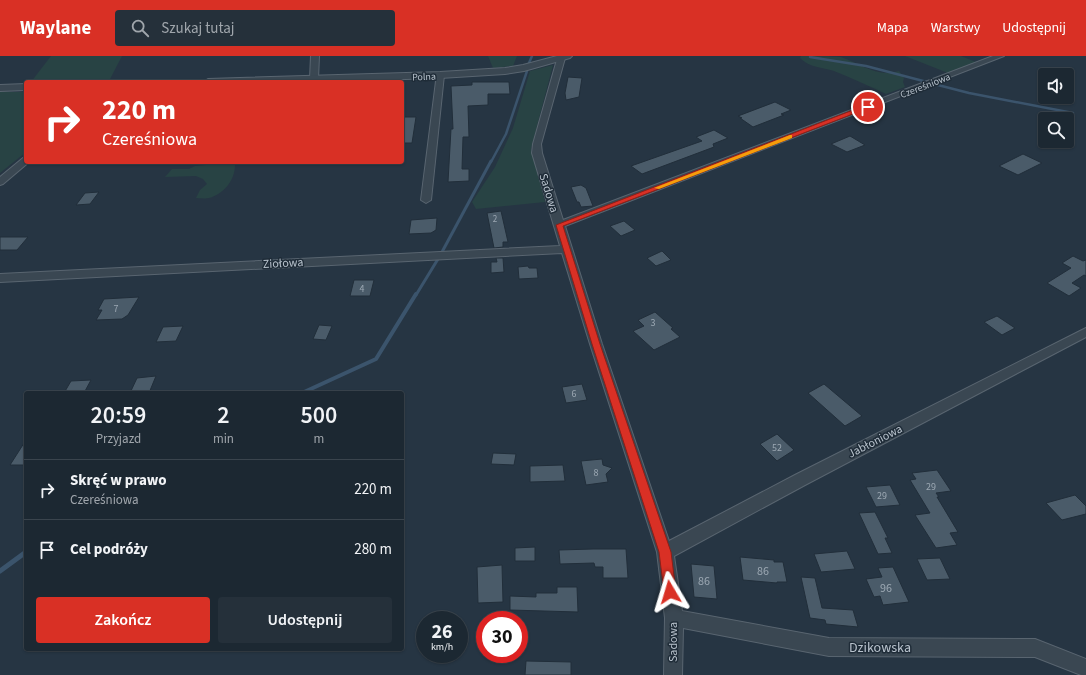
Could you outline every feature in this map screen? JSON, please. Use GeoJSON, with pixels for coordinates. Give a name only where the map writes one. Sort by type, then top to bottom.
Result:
{"type":"FeatureCollection","features":[{"type":"Feature","properties":{"kind":"street"},"geometry":{"type":"LineString","coordinates":[[314,79],[315,56]]}},
{"type":"Feature","properties":{"kind":"street","name":"Czereśniowa"},"geometry":{"type":"LineString","coordinates":[[559,225],[1000,56]]}},
{"type":"Feature","properties":{"kind":"street","name":"Polna"},"geometry":{"type":"LineString","coordinates":[[279,80],[440,75],[514,70],[564,57]]}},
{"type":"Feature","properties":{"kind":"street","name":"Sadowa"},"geometry":{"type":"LineString","coordinates":[[564,57],[537,144],[537,153],[566,249],[665,552],[674,618],[673,675]]}},
{"type":"Feature","properties":{"kind":"street"},"geometry":{"type":"LineString","coordinates":[[426,200],[440,75]]}},
{"type":"Feature","properties":{"kind":"street"},"geometry":{"type":"LineString","coordinates":[[0,88],[24,87]]}},
{"type":"Feature","properties":{"kind":"street"},"geometry":{"type":"LineString","coordinates":[[0,182],[24,162]]}},
{"type":"Feature","properties":{"kind":"street","name":"Ziołowa"},"geometry":{"type":"LineString","coordinates":[[0,278],[566,249]]}},
{"type":"Feature","properties":{"kind":"street","name":"Jabłoniowa"},"geometry":{"type":"LineString","coordinates":[[665,552],[800,480],[1086,332]]}},
{"type":"Feature","properties":{"kind":"street","name":"Dzikowska"},"geometry":{"type":"LineString","coordinates":[[674,618],[829,647],[1035,648],[1086,668]]}},
{"type":"Feature","properties":{"kind":"green space"},"geometry":{"type":"Polygon","coordinates":[[[51,56],[122,56],[110,80],[33,80],[51,56]]]}},
{"type":"Feature","properties":{"kind":"green space"},"geometry":{"type":"Polygon","coordinates":[[[488,56],[517,56],[513,66],[493,68],[488,56]]]}},
{"type":"Feature","properties":{"kind":"green space"},"geometry":{"type":"Polygon","coordinates":[[[801,56],[841,57],[869,69],[884,73],[899,71],[904,78],[903,82],[905,87],[886,94],[834,71],[808,64],[800,58],[801,56]]]}},
{"type":"Feature","properties":{"kind":"green space"},"geometry":{"type":"Polygon","coordinates":[[[905,56],[961,56],[976,62],[948,73],[905,56]]]}},
{"type":"Feature","properties":{"kind":"green space"},"geometry":{"type":"Polygon","coordinates":[[[553,65],[531,149],[545,202],[476,209],[472,202],[495,167],[513,128],[530,71],[553,65]]]}},
{"type":"Feature","properties":{"kind":"green space"},"geometry":{"type":"Polygon","coordinates":[[[0,92],[24,92],[24,154],[0,173],[0,92]]]}},
{"type":"Feature","properties":{"kind":"green space"},"geometry":{"type":"Polygon","coordinates":[[[217,164],[235,165],[233,176],[228,186],[224,190],[209,198],[196,198],[200,190],[207,184],[203,179],[196,176],[165,177],[172,169],[189,169],[195,166],[217,164]]]}},
{"type":"Feature","properties":{"kind":"building"},"geometry":{"type":"Polygon","coordinates":[[[568,77],[582,78],[579,97],[566,100],[565,93],[568,77]]]}},
{"type":"Feature","properties":{"kind":"building"},"geometry":{"type":"Polygon","coordinates":[[[472,82],[509,82],[510,94],[488,94],[488,105],[468,106],[469,137],[463,137],[462,169],[469,169],[469,181],[448,182],[451,129],[453,129],[451,86],[472,85],[472,82]]]}},
{"type":"Feature","properties":{"kind":"building"},"geometry":{"type":"Polygon","coordinates":[[[775,102],[791,110],[781,114],[784,115],[753,127],[738,116],[775,102]]]}},
{"type":"Feature","properties":{"kind":"building"},"geometry":{"type":"Polygon","coordinates":[[[404,117],[416,117],[412,143],[404,143],[404,117]]]}},
{"type":"Feature","properties":{"kind":"building"},"geometry":{"type":"Polygon","coordinates":[[[714,130],[728,138],[713,144],[714,147],[642,174],[631,166],[702,141],[696,137],[714,130]]]}},
{"type":"Feature","properties":{"kind":"building"},"geometry":{"type":"Polygon","coordinates":[[[850,136],[865,145],[847,152],[831,144],[850,136]]]}},
{"type":"Feature","properties":{"kind":"building"},"geometry":{"type":"Polygon","coordinates":[[[1023,154],[1042,163],[1018,175],[999,166],[1023,154]]]}},
{"type":"Feature","properties":{"kind":"building"},"geometry":{"type":"Polygon","coordinates":[[[581,185],[586,188],[593,206],[581,207],[579,202],[577,202],[571,187],[581,185]]]}},
{"type":"Feature","properties":{"kind":"building"},"geometry":{"type":"Polygon","coordinates":[[[99,192],[90,204],[76,205],[85,193],[99,192]]]}},
{"type":"Feature","properties":{"kind":"building"},"geometry":{"type":"Polygon","coordinates":[[[501,211],[508,242],[503,242],[503,247],[494,248],[487,213],[501,211]]]}},
{"type":"Feature","properties":{"kind":"building"},"geometry":{"type":"Polygon","coordinates":[[[437,218],[436,230],[431,233],[409,234],[411,220],[437,218]]]}},
{"type":"Feature","properties":{"kind":"building"},"geometry":{"type":"Polygon","coordinates":[[[624,221],[635,230],[621,236],[610,226],[624,221]]]}},
{"type":"Feature","properties":{"kind":"building"},"geometry":{"type":"Polygon","coordinates":[[[0,237],[28,237],[17,250],[0,250],[0,237]]]}},
{"type":"Feature","properties":{"kind":"building"},"geometry":{"type":"Polygon","coordinates":[[[662,251],[671,260],[656,266],[647,258],[662,251]]]}},
{"type":"Feature","properties":{"kind":"building"},"geometry":{"type":"Polygon","coordinates":[[[1073,256],[1083,261],[1086,260],[1086,276],[1084,275],[1072,283],[1081,288],[1069,296],[1047,283],[1071,268],[1062,263],[1073,256]]]}},
{"type":"Feature","properties":{"kind":"building"},"geometry":{"type":"Polygon","coordinates":[[[496,258],[503,258],[504,272],[491,273],[491,262],[497,262],[496,258]]]}},
{"type":"Feature","properties":{"kind":"building"},"geometry":{"type":"Polygon","coordinates":[[[528,266],[529,268],[537,268],[538,278],[519,279],[518,267],[528,266]]]}},
{"type":"Feature","properties":{"kind":"building"},"geometry":{"type":"Polygon","coordinates":[[[354,280],[374,280],[370,296],[350,296],[354,280]]]}},
{"type":"Feature","properties":{"kind":"building"},"geometry":{"type":"Polygon","coordinates":[[[139,297],[128,315],[122,319],[96,320],[102,310],[98,310],[104,299],[139,297]]]}},
{"type":"Feature","properties":{"kind":"building"},"geometry":{"type":"Polygon","coordinates":[[[655,312],[673,328],[671,329],[680,337],[654,350],[633,331],[644,326],[638,320],[655,312]]]}},
{"type":"Feature","properties":{"kind":"building"},"geometry":{"type":"Polygon","coordinates":[[[997,316],[1015,328],[1002,335],[984,322],[997,316]]]}},
{"type":"Feature","properties":{"kind":"building"},"geometry":{"type":"Polygon","coordinates":[[[319,325],[332,326],[326,340],[313,339],[319,325]]]}},
{"type":"Feature","properties":{"kind":"building"},"geometry":{"type":"Polygon","coordinates":[[[183,326],[176,341],[156,342],[163,327],[183,326]]]}},
{"type":"Feature","properties":{"kind":"building"},"geometry":{"type":"Polygon","coordinates":[[[156,376],[150,391],[131,391],[137,378],[156,376]]]}},
{"type":"Feature","properties":{"kind":"building"},"geometry":{"type":"Polygon","coordinates":[[[91,380],[85,391],[65,391],[71,381],[91,380]]]}},
{"type":"Feature","properties":{"kind":"building"},"geometry":{"type":"Polygon","coordinates":[[[582,384],[587,400],[566,403],[562,387],[582,384]]]}},
{"type":"Feature","properties":{"kind":"building"},"geometry":{"type":"Polygon","coordinates":[[[824,384],[862,416],[845,426],[808,393],[824,384]]]}},
{"type":"Feature","properties":{"kind":"building"},"geometry":{"type":"Polygon","coordinates":[[[777,434],[794,450],[777,461],[760,444],[777,434]]]}},
{"type":"Feature","properties":{"kind":"building"},"geometry":{"type":"Polygon","coordinates":[[[24,443],[24,465],[10,465],[24,443]]]}},
{"type":"Feature","properties":{"kind":"building"},"geometry":{"type":"Polygon","coordinates":[[[493,453],[516,454],[514,465],[491,464],[493,453]]]}},
{"type":"Feature","properties":{"kind":"building"},"geometry":{"type":"Polygon","coordinates":[[[602,459],[603,465],[612,468],[606,474],[608,482],[586,485],[581,461],[602,459]]]}},
{"type":"Feature","properties":{"kind":"building"},"geometry":{"type":"Polygon","coordinates":[[[563,465],[565,481],[530,482],[530,466],[563,465]]]}},
{"type":"Feature","properties":{"kind":"building"},"geometry":{"type":"Polygon","coordinates":[[[937,470],[951,491],[936,493],[939,497],[937,497],[958,532],[950,533],[957,545],[936,548],[915,515],[930,513],[910,480],[916,479],[912,473],[937,470]]]}},
{"type":"Feature","properties":{"kind":"building"},"geometry":{"type":"Polygon","coordinates":[[[890,485],[900,505],[876,507],[866,487],[890,485]]]}},
{"type":"Feature","properties":{"kind":"building"},"geometry":{"type":"Polygon","coordinates":[[[1075,495],[1086,506],[1086,514],[1062,520],[1046,503],[1075,495]]]}},
{"type":"Feature","properties":{"kind":"building"},"geometry":{"type":"Polygon","coordinates":[[[875,512],[888,538],[885,538],[892,553],[878,554],[859,513],[875,512]]]}},
{"type":"Feature","properties":{"kind":"building"},"geometry":{"type":"Polygon","coordinates":[[[535,547],[535,561],[515,561],[515,548],[535,547]]]}},
{"type":"Feature","properties":{"kind":"building"},"geometry":{"type":"Polygon","coordinates":[[[626,549],[628,578],[603,578],[603,567],[595,567],[594,563],[560,564],[559,550],[626,549]]]}},
{"type":"Feature","properties":{"kind":"building"},"geometry":{"type":"Polygon","coordinates":[[[847,551],[855,569],[821,572],[814,554],[847,551]]]}},
{"type":"Feature","properties":{"kind":"building"},"geometry":{"type":"Polygon","coordinates":[[[740,557],[783,562],[787,582],[777,583],[743,580],[740,557]]]}},
{"type":"Feature","properties":{"kind":"building"},"geometry":{"type":"Polygon","coordinates":[[[940,558],[950,579],[927,580],[917,559],[940,558]]]}},
{"type":"Feature","properties":{"kind":"building"},"geometry":{"type":"Polygon","coordinates":[[[691,564],[714,566],[717,599],[694,597],[691,564]]]}},
{"type":"Feature","properties":{"kind":"building"},"geometry":{"type":"Polygon","coordinates":[[[502,565],[503,602],[478,603],[477,567],[502,565]]]}},
{"type":"Feature","properties":{"kind":"building"},"geometry":{"type":"Polygon","coordinates":[[[893,567],[909,602],[883,605],[880,596],[874,597],[866,579],[882,577],[878,568],[893,567]]]}},
{"type":"Feature","properties":{"kind":"building"},"geometry":{"type":"Polygon","coordinates":[[[801,577],[815,578],[822,608],[853,610],[858,627],[826,624],[825,620],[810,618],[801,577]]]}},
{"type":"Feature","properties":{"kind":"building"},"geometry":{"type":"Polygon","coordinates":[[[557,587],[577,587],[578,612],[510,610],[510,596],[536,597],[536,593],[557,593],[557,587]]]}},
{"type":"Feature","properties":{"kind":"building"},"geometry":{"type":"Polygon","coordinates":[[[528,661],[571,662],[571,675],[525,675],[526,663],[528,663],[528,661]]]}},
{"type":"Feature","properties":{"kind":"waterway"},"geometry":{"type":"LineString","coordinates":[[529,63],[532,56]]}},
{"type":"Feature","properties":{"kind":"waterway"},"geometry":{"type":"LineString","coordinates":[[810,57],[866,66],[927,82]]}},
{"type":"Feature","properties":{"kind":"waterway"},"geometry":{"type":"LineString","coordinates":[[491,162],[506,134],[527,71]]}},
{"type":"Feature","properties":{"kind":"waterway"},"geometry":{"type":"LineString","coordinates":[[934,84],[969,93],[1068,112]]}},
{"type":"Feature","properties":{"kind":"waterway"},"geometry":{"type":"LineString","coordinates":[[442,252],[491,161]]}},
{"type":"Feature","properties":{"kind":"waterway"},"geometry":{"type":"LineString","coordinates":[[416,295],[438,259]]}},
{"type":"Feature","properties":{"kind":"waterway"},"geometry":{"type":"LineString","coordinates":[[306,391],[376,359],[416,294]]}},
{"type":"Feature","properties":{"kind":"waterway"},"geometry":{"type":"LineString","coordinates":[[0,571],[24,553]]}},
{"type":"Feature","properties":{"kind":"slow traffic"},"geometry":{"type":"LineString","coordinates":[[657,188],[790,136]]}},
{"type":"Feature","properties":{"kind":"route"},"geometry":{"type":"LineString","coordinates":[[670,592],[665,552],[596,344],[559,225],[868,107]]}}]}
